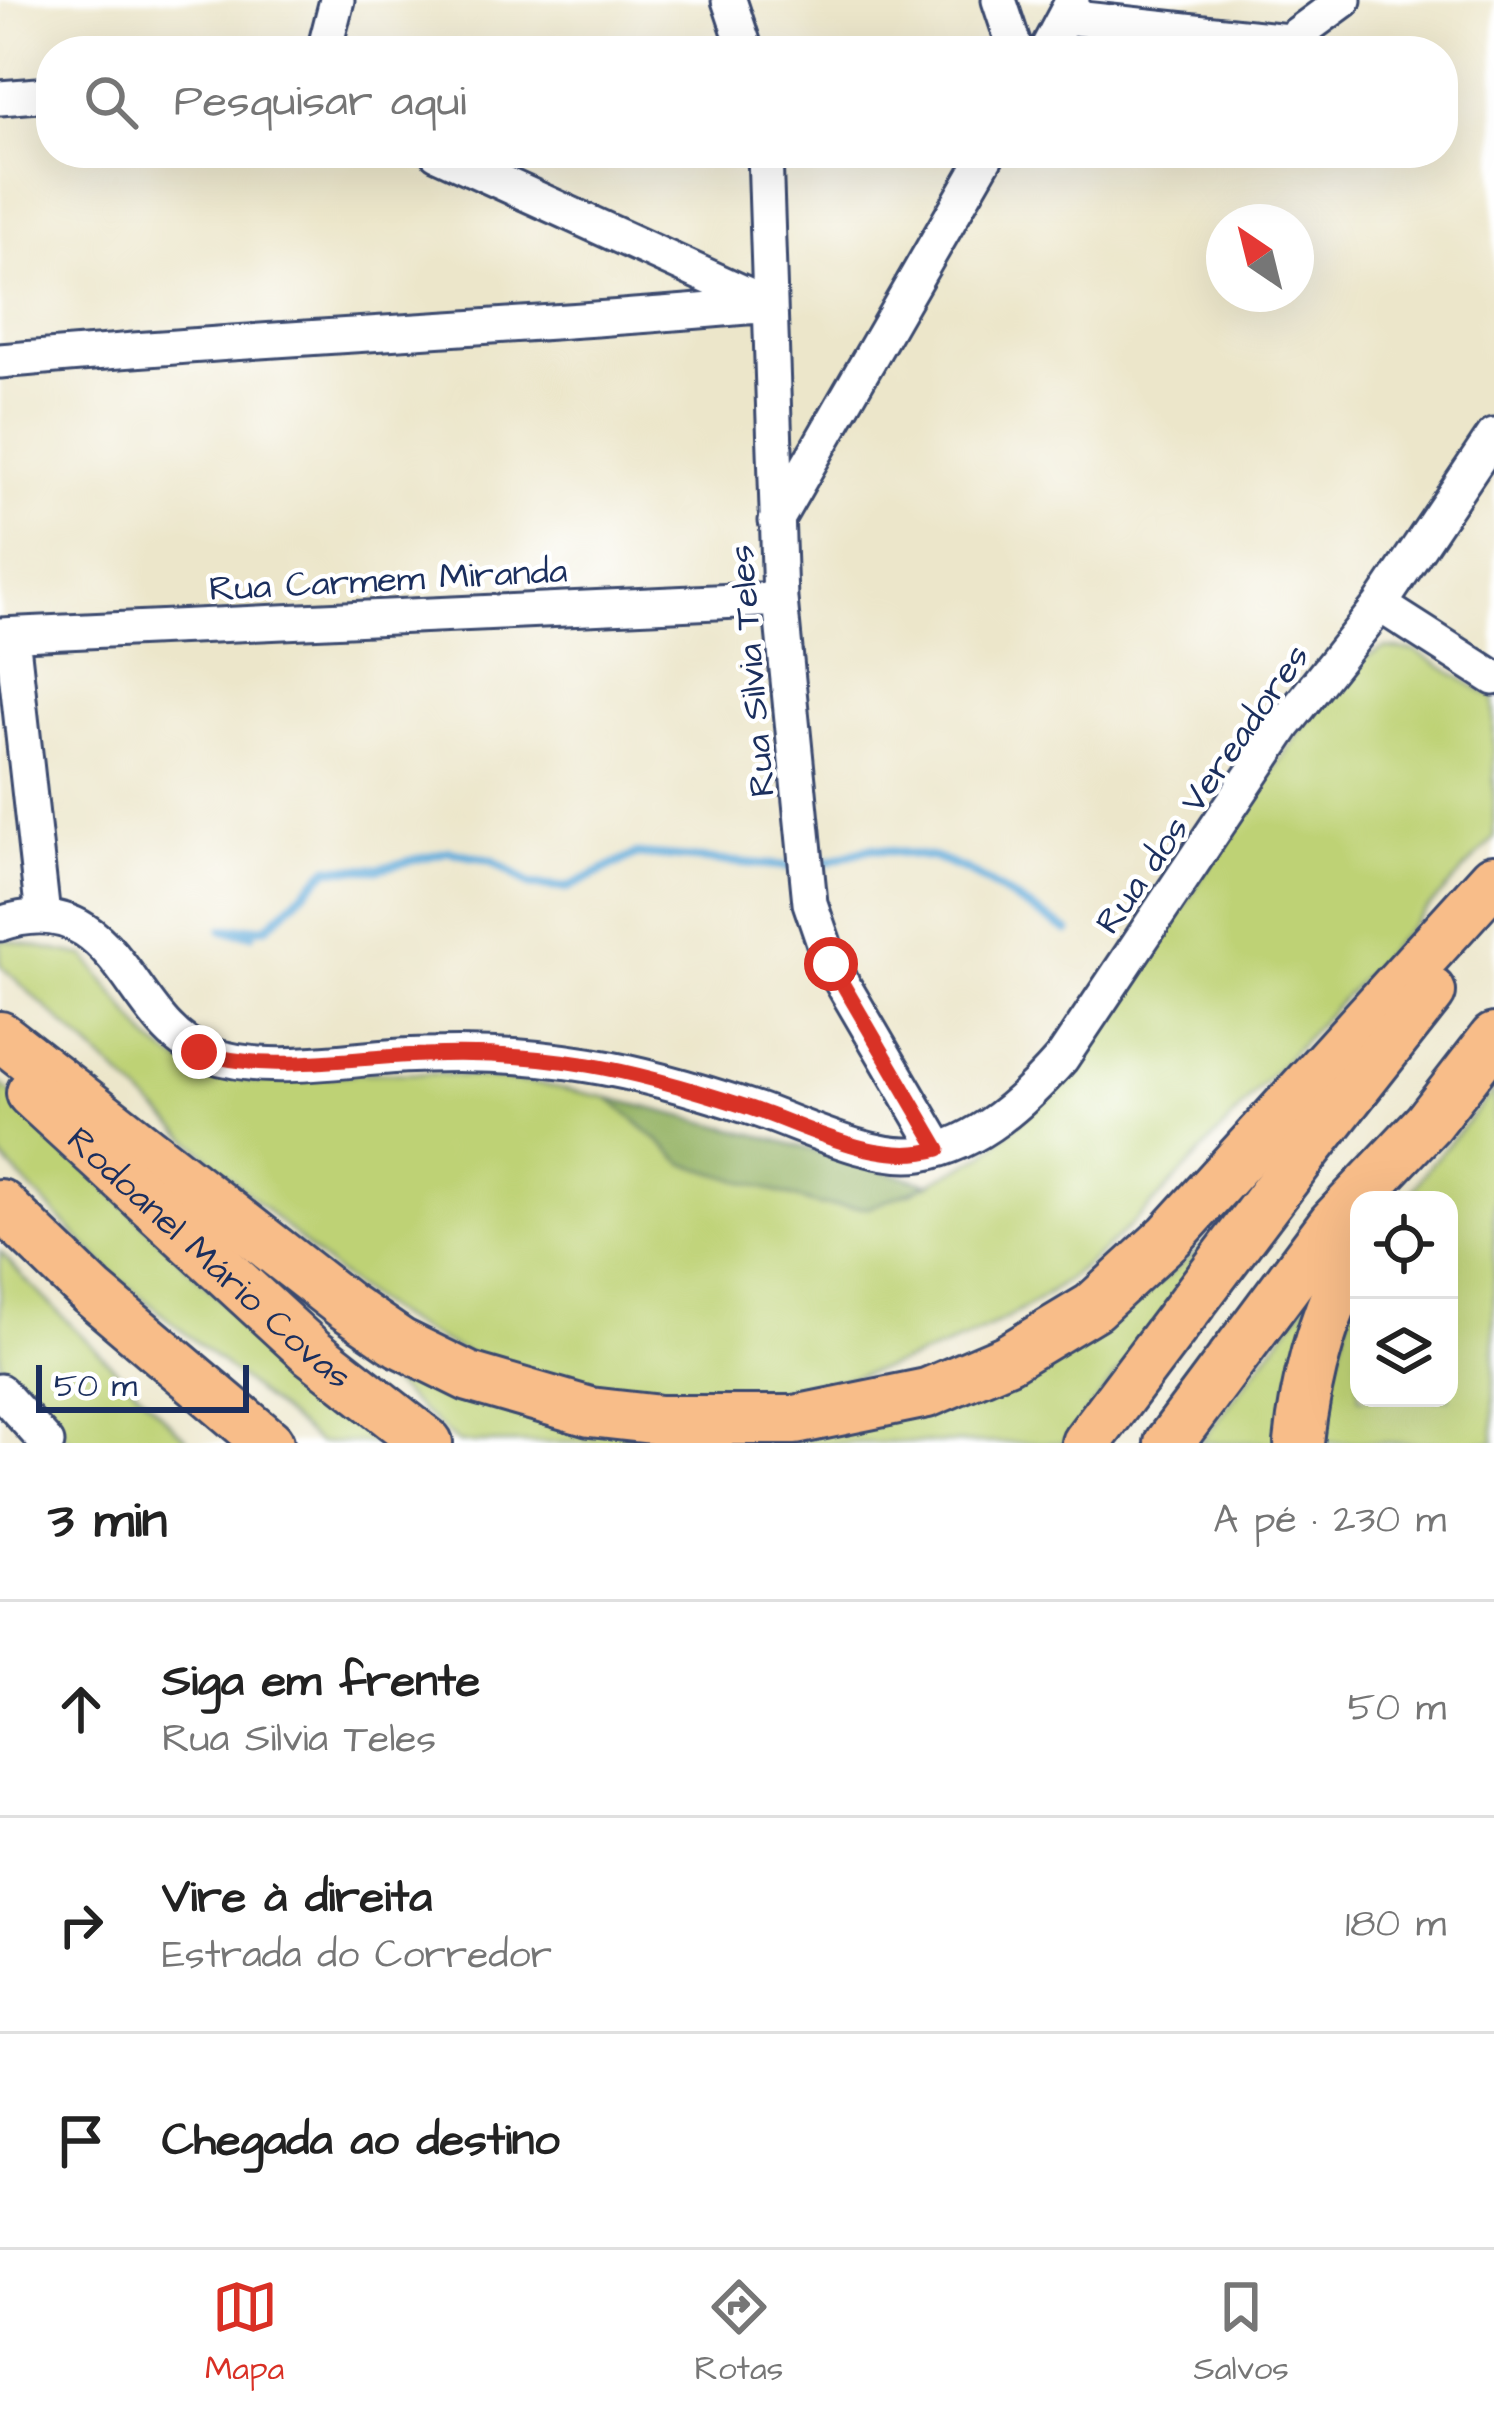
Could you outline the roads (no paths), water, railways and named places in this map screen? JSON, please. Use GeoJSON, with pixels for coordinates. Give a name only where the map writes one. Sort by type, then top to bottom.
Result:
{"type":"FeatureCollection","features":[{"type":"Feature","properties":{"kind":"highway"},"geometry":{"type":"LineString","coordinates":[[0,1036],[346,1306],[400,1343],[470,1378],[590,1412],[661,1420],[795,1420],[927,1393],[1007,1359],[1094,1307],[1170,1236],[1494,879]]}},
{"type":"Feature","properties":{"kind":"highway"},"geometry":{"type":"LineString","coordinates":[[1086,1443],[1308,1148],[1494,913]]}},
{"type":"Feature","properties":{"kind":"highway"},"geometry":{"type":"LineString","coordinates":[[1169,1443],[1333,1223],[1428,1123],[1494,1038]]}},
{"type":"Feature","properties":{"kind":"highway","name":"Rodoanel Mário Covas"},"geometry":{"type":"LineString","coordinates":[[0,1063],[312,1352],[428,1443]]}},
{"type":"Feature","properties":{"kind":"highway"},"geometry":{"type":"LineString","coordinates":[[1388,1191],[1428,1123]]}},
{"type":"Feature","properties":{"kind":"highway"},"geometry":{"type":"LineString","coordinates":[[0,1204],[92,1293],[269,1443]]}},
{"type":"Feature","properties":{"kind":"highway"},"geometry":{"type":"LineString","coordinates":[[1299,1443],[1312,1363],[1333,1295],[1350,1262]]}},
{"type":"Feature","properties":{"kind":"street"},"geometry":{"type":"LineString","coordinates":[[327,36],[337,0]]}},
{"type":"Feature","properties":{"kind":"street"},"geometry":{"type":"LineString","coordinates":[[729,0],[741,36]]}},
{"type":"Feature","properties":{"kind":"street"},"geometry":{"type":"LineString","coordinates":[[999,0],[1011,36]]}},
{"type":"Feature","properties":{"kind":"street"},"geometry":{"type":"LineString","coordinates":[[1295,36],[1344,0]]}},
{"type":"Feature","properties":{"kind":"street"},"geometry":{"type":"LineString","coordinates":[[1054,36],[1069,9],[1254,36]]}},
{"type":"Feature","properties":{"kind":"street"},"geometry":{"type":"LineString","coordinates":[[0,98],[36,95]]}},
{"type":"Feature","properties":{"kind":"street"},"geometry":{"type":"LineString","coordinates":[[470,168],[770,305]]}},
{"type":"Feature","properties":{"kind":"street","name":"Rua Silvia Teles"},"geometry":{"type":"LineString","coordinates":[[765,168],[780,599],[810,903],[831,964],[939,1149]]}},
{"type":"Feature","properties":{"kind":"street"},"geometry":{"type":"LineString","coordinates":[[776,521],[979,168]]}},
{"type":"Feature","properties":{"kind":"street"},"geometry":{"type":"LineString","coordinates":[[0,361],[188,343],[596,321],[770,305]]}},
{"type":"Feature","properties":{"kind":"street","name":"Rua dos Vereadores"},"geometry":{"type":"LineString","coordinates":[[939,1149],[985,1128],[1026,1098],[1061,1058],[1284,726],[1380,605],[1494,435]]}},
{"type":"Feature","properties":{"kind":"street","name":"Rua Carmem Miranda"},"geometry":{"type":"LineString","coordinates":[[6,635],[780,599]]}},
{"type":"Feature","properties":{"kind":"street"},"geometry":{"type":"LineString","coordinates":[[1380,605],[1494,678]]}},
{"type":"Feature","properties":{"kind":"street"},"geometry":{"type":"LineString","coordinates":[[6,635],[43,916]]}},
{"type":"Feature","properties":{"kind":"street"},"geometry":{"type":"LineString","coordinates":[[0,924],[43,916],[80,927],[110,952],[173,1032],[199,1052],[228,1061],[275,1063],[426,1054],[588,1065],[679,1086],[875,1150],[919,1155],[939,1149]]}},
{"type":"Feature","properties":{"kind":"street"},"geometry":{"type":"LineString","coordinates":[[0,1390],[46,1443]]}},
{"type":"Feature","properties":{"kind":"waterway"},"geometry":{"type":"LineString","coordinates":[[252,934],[223,930],[267,927],[329,868],[378,869],[449,851],[493,861],[530,885],[567,888],[637,854],[807,868],[871,848],[935,858],[968,871],[1068,931]]}}]}
